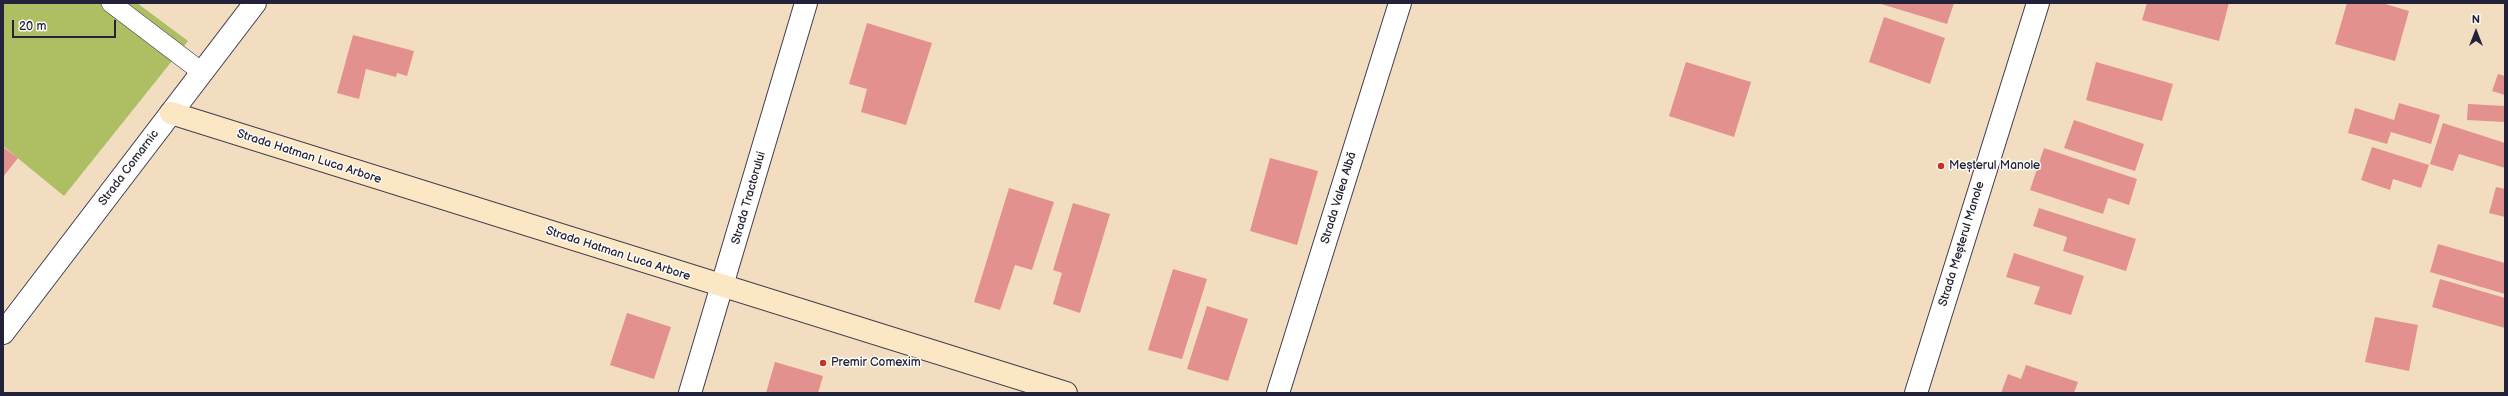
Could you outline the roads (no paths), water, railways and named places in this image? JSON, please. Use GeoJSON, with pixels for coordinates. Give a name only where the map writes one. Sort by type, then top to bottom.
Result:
{"type":"FeatureCollection","features":[{"type":"Feature","properties":{"kind":"street","name":"Strada Comarnic"},"geometry":{"type":"LineString","coordinates":[[3,333],[255,3]]}},
{"type":"Feature","properties":{"kind":"street","name":"Strada Tractorului"},"geometry":{"type":"LineString","coordinates":[[690,393],[723,287],[806,3]]}},
{"type":"Feature","properties":{"kind":"street","name":"Strada Valea Albă"},"geometry":{"type":"LineString","coordinates":[[1278,393],[1400,3]]}},
{"type":"Feature","properties":{"kind":"street","name":"Strada Meșterul Manole"},"geometry":{"type":"LineString","coordinates":[[1916,393],[2038,3]]}},
{"type":"Feature","properties":{"kind":"street","name":"Strada Hatman Luca Arbore"},"geometry":{"type":"LineString","coordinates":[[171,113],[723,287],[1066,393]]}},
{"type":"Feature","properties":{"kind":"lane"},"geometry":{"type":"LineString","coordinates":[[111,3],[203,73]]}},
{"type":"Feature","properties":{"kind":"place","name":"Meșterul Manole"},"geometry":{"type":"Point","coordinates":[1941,166]}},
{"type":"Feature","properties":{"kind":"place","name":"Premir Comexim"},"geometry":{"type":"Point","coordinates":[823,363]}}]}
